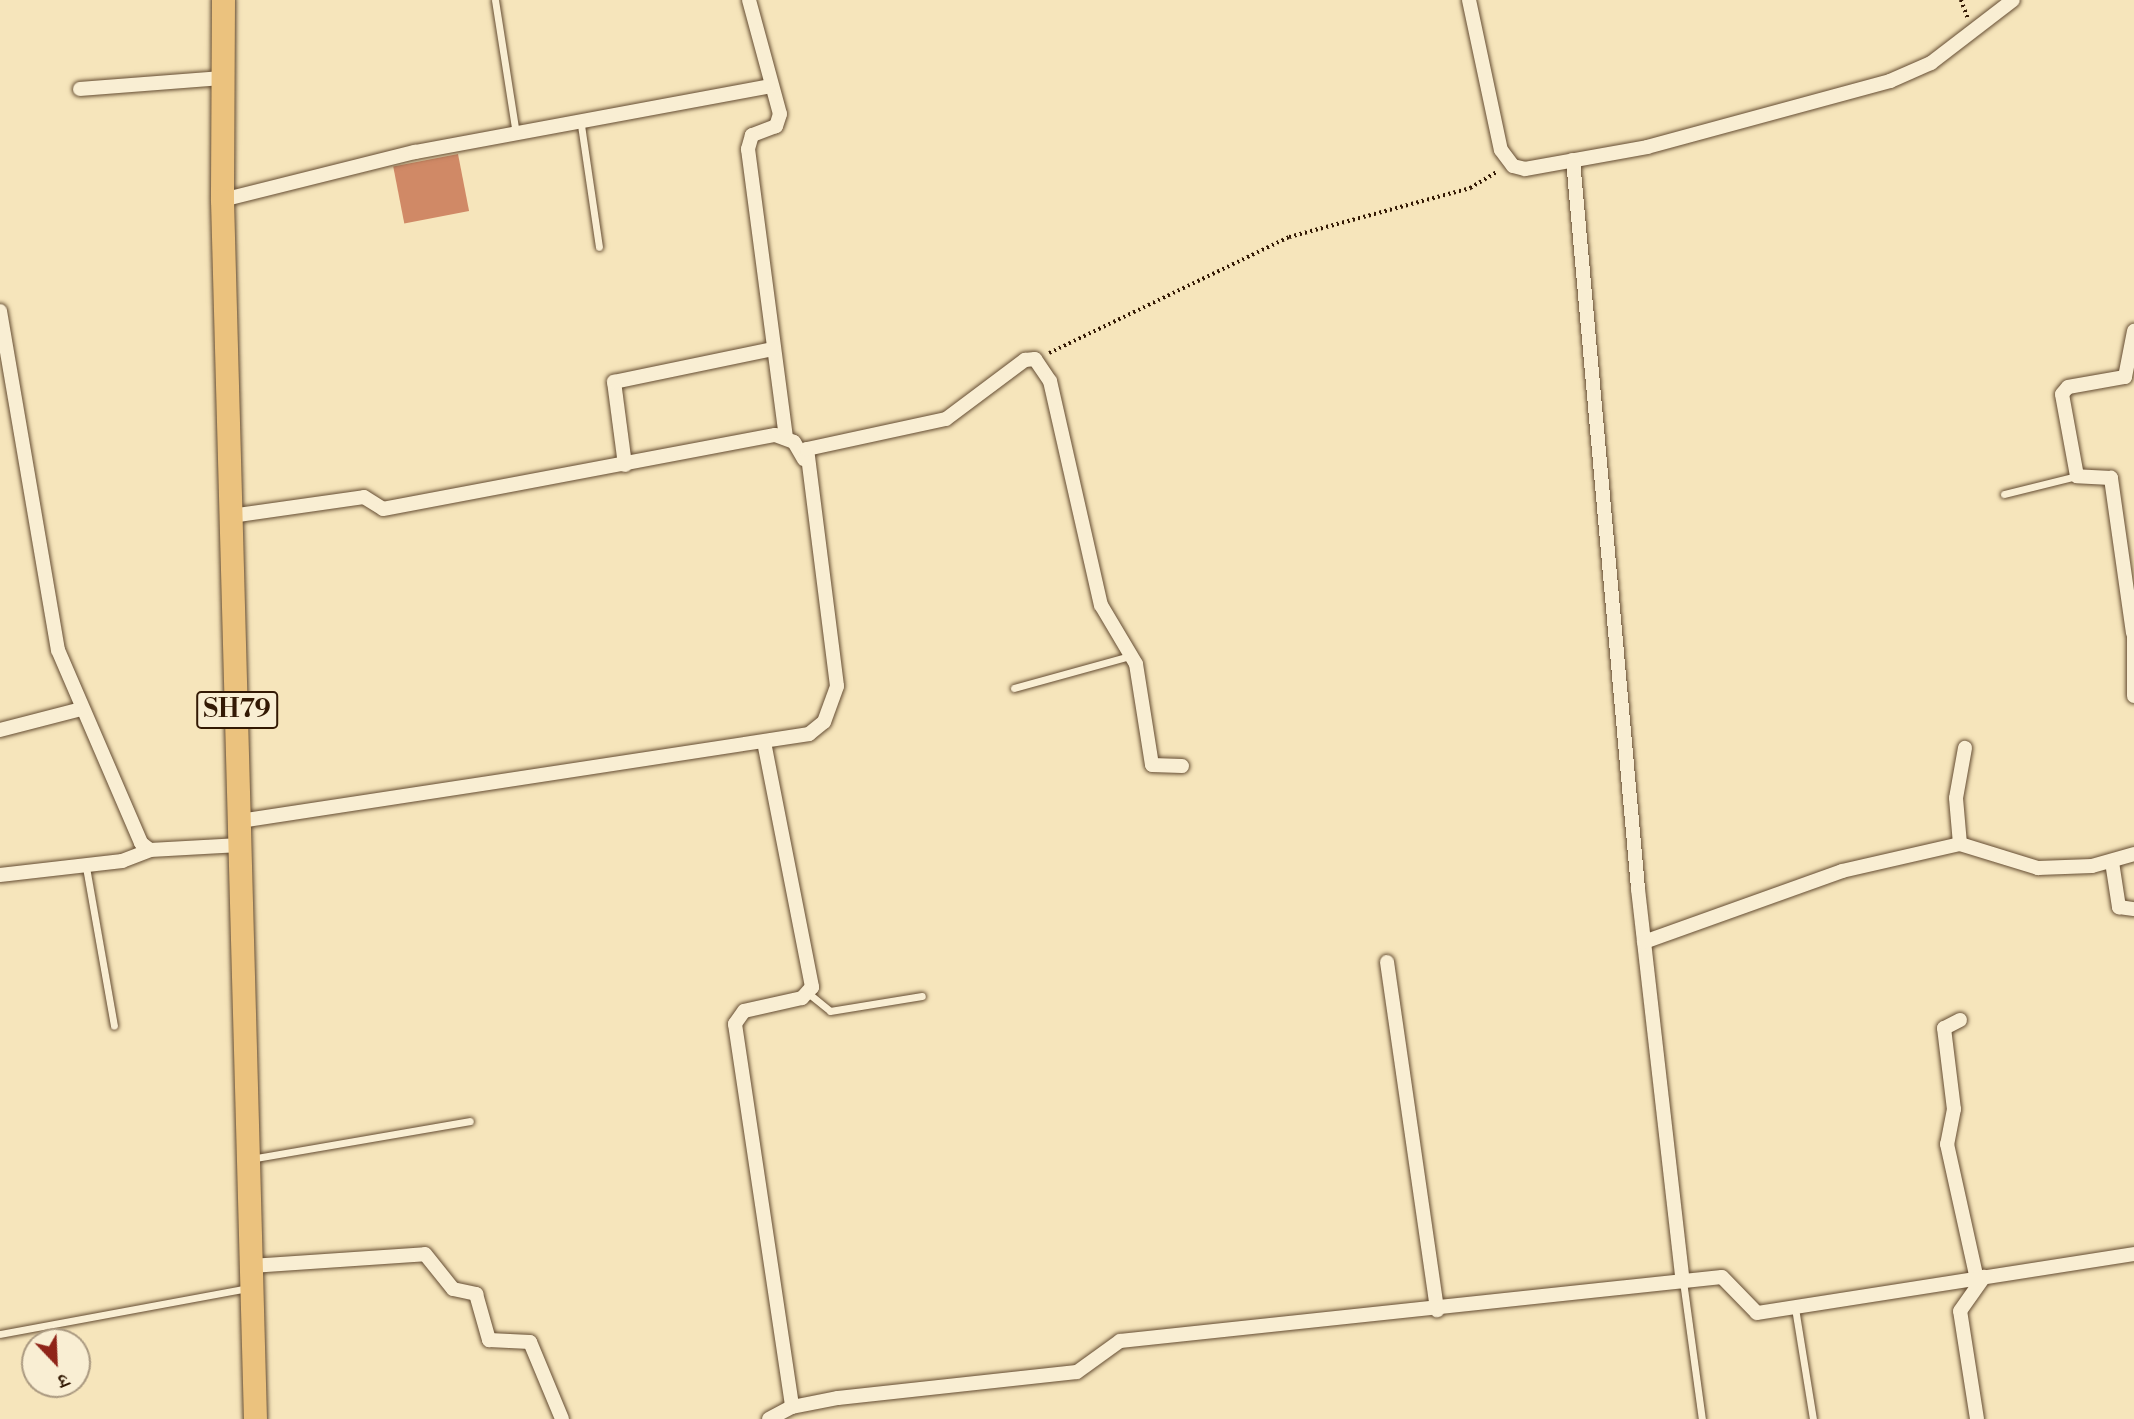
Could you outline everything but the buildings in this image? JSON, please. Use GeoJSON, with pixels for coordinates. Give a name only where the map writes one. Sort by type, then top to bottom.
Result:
{"type":"FeatureCollection","features":[{"type":"Feature","properties":{"kind":"main road","name":"SH79"},"geometry":{"type":"LineString","coordinates":[[223,0],[222,200],[256,1419]]}},
{"type":"Feature","properties":{"kind":"street"},"geometry":{"type":"LineString","coordinates":[[240,821],[764,742],[809,734],[824,722],[837,686],[804,458],[786,436],[748,149],[752,135],[779,122],[749,0]]}},
{"type":"Feature","properties":{"kind":"street"},"geometry":{"type":"LineString","coordinates":[[1469,0],[1504,158],[1525,169],[1647,147],[1914,73],[2013,0]]}},
{"type":"Feature","properties":{"kind":"street"},"geometry":{"type":"LineString","coordinates":[[80,89],[222,78]]}},
{"type":"Feature","properties":{"kind":"street"},"geometry":{"type":"LineString","coordinates":[[222,200],[391,157],[581,125],[771,86]]}},
{"type":"Feature","properties":{"kind":"street"},"geometry":{"type":"LineString","coordinates":[[1573,160],[1644,942],[1683,1281]]}},
{"type":"Feature","properties":{"kind":"street"},"geometry":{"type":"LineString","coordinates":[[0,311],[58,650],[81,709],[150,850]]}},
{"type":"Feature","properties":{"kind":"street"},"geometry":{"type":"LineString","coordinates":[[2134,331],[2125,377],[2063,389],[2077,476],[2111,478],[2134,633],[2134,696]]}},
{"type":"Feature","properties":{"kind":"street"},"geometry":{"type":"LineString","coordinates":[[625,465],[614,382],[773,349]]}},
{"type":"Feature","properties":{"kind":"street"},"geometry":{"type":"LineString","coordinates":[[804,458],[813,445],[955,415],[1011,366],[1035,359],[1050,381],[1101,605],[1129,656],[1152,765],[1182,766]]}},
{"type":"Feature","properties":{"kind":"street"},"geometry":{"type":"LineString","coordinates":[[231,516],[364,497],[383,509],[786,436]]}},
{"type":"Feature","properties":{"kind":"street"},"geometry":{"type":"LineString","coordinates":[[0,730],[81,709]]}},
{"type":"Feature","properties":{"kind":"street"},"geometry":{"type":"LineString","coordinates":[[764,742],[811,979],[808,993],[744,1011],[734,1024],[792,1407]]}},
{"type":"Feature","properties":{"kind":"street"},"geometry":{"type":"LineString","coordinates":[[1960,844],[1956,798],[1965,748]]}},
{"type":"Feature","properties":{"kind":"street"},"geometry":{"type":"LineString","coordinates":[[1644,942],[1842,871],[1960,844],[1974,844],[2028,867],[2112,862],[2134,855]]}},
{"type":"Feature","properties":{"kind":"street"},"geometry":{"type":"LineString","coordinates":[[0,875],[86,867],[150,850],[240,845]]}},
{"type":"Feature","properties":{"kind":"street"},"geometry":{"type":"LineString","coordinates":[[2112,862],[2119,907],[2134,909]]}},
{"type":"Feature","properties":{"kind":"street"},"geometry":{"type":"LineString","coordinates":[[1387,962],[1437,1310]]}},
{"type":"Feature","properties":{"kind":"street"},"geometry":{"type":"LineString","coordinates":[[1961,1020],[1944,1028],[1954,1109],[1947,1144],[1980,1278],[1961,1311],[1977,1419]]}},
{"type":"Feature","properties":{"kind":"street"},"geometry":{"type":"LineString","coordinates":[[251,1277],[425,1254],[453,1289],[476,1294],[489,1340],[530,1342],[562,1419]]}},
{"type":"Feature","properties":{"kind":"street"},"geometry":{"type":"LineString","coordinates":[[769,1419],[792,1407],[1077,1372],[1120,1341],[1437,1310],[1683,1281],[1727,1280],[1757,1313],[2134,1254]]}},
{"type":"Feature","properties":{"kind":"lane"},"geometry":{"type":"LineString","coordinates":[[495,0],[516,135]]}},
{"type":"Feature","properties":{"kind":"lane"},"geometry":{"type":"LineString","coordinates":[[581,125],[599,247]]}},
{"type":"Feature","properties":{"kind":"lane"},"geometry":{"type":"LineString","coordinates":[[2004,494],[2077,476]]}},
{"type":"Feature","properties":{"kind":"lane"},"geometry":{"type":"LineString","coordinates":[[1014,688],[1129,656]]}},
{"type":"Feature","properties":{"kind":"lane"},"geometry":{"type":"LineString","coordinates":[[86,867],[114,1026]]}},
{"type":"Feature","properties":{"kind":"lane"},"geometry":{"type":"LineString","coordinates":[[808,993],[830,1011],[922,996]]}},
{"type":"Feature","properties":{"kind":"lane"},"geometry":{"type":"LineString","coordinates":[[248,1159],[470,1121]]}},
{"type":"Feature","properties":{"kind":"lane"},"geometry":{"type":"LineString","coordinates":[[0,1334],[251,1277]]}},
{"type":"Feature","properties":{"kind":"lane"},"geometry":{"type":"LineString","coordinates":[[1683,1281],[1702,1419]]}},
{"type":"Feature","properties":{"kind":"lane"},"geometry":{"type":"LineString","coordinates":[[1795,1307],[1813,1419]]}},
{"type":"Feature","properties":{"kind":"path"},"geometry":{"type":"LineString","coordinates":[[1035,359],[1289,237],[1470,188],[1497,172],[1504,158]]}}]}
